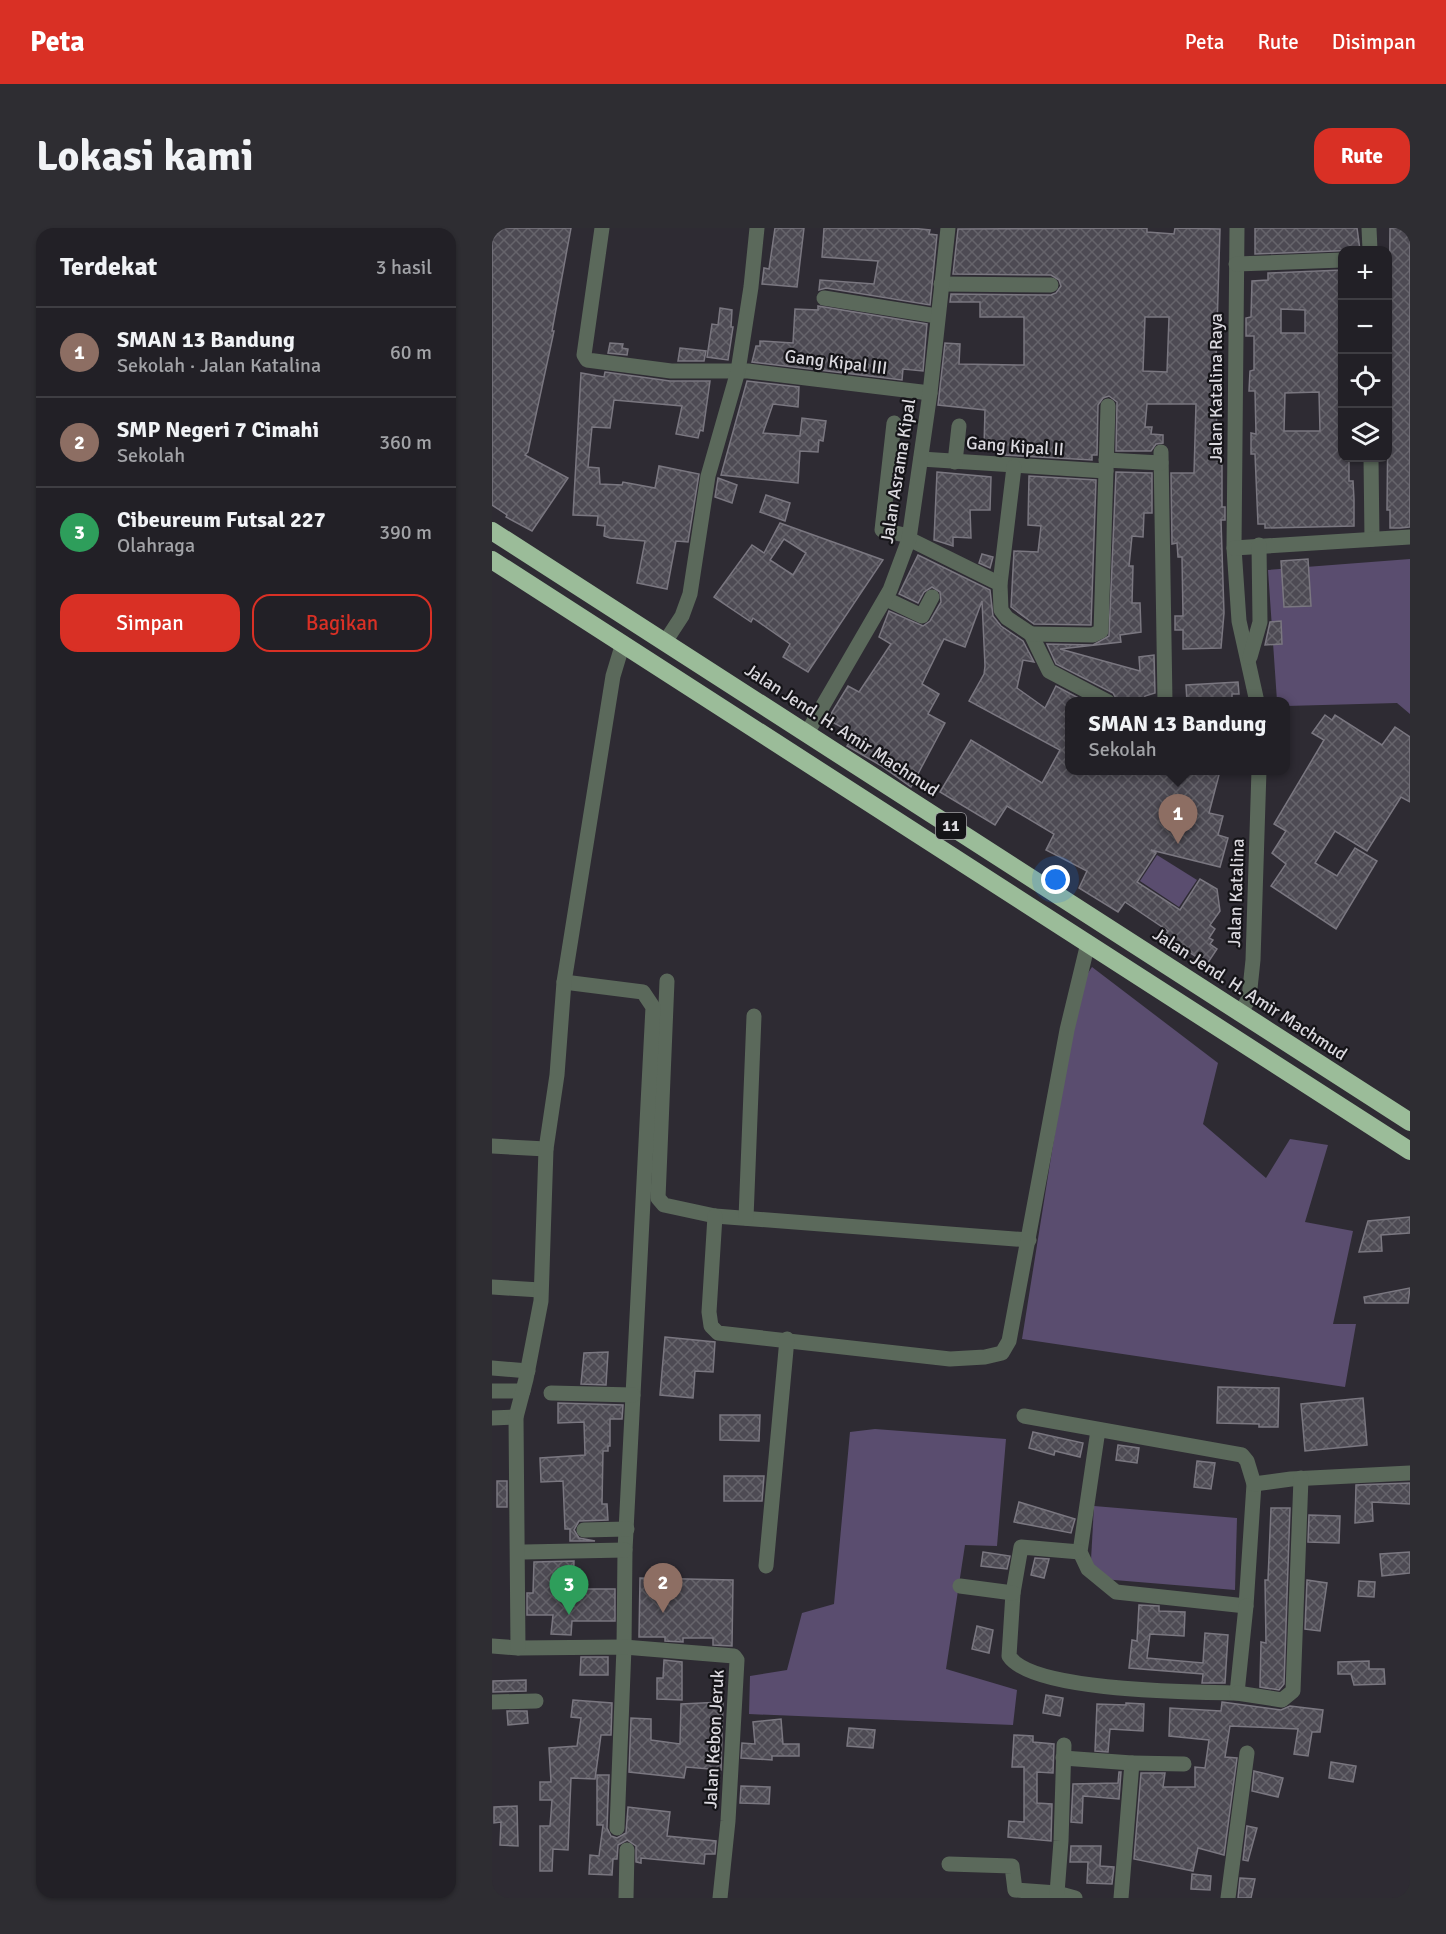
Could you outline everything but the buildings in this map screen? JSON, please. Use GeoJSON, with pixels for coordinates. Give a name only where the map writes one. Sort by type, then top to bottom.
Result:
{"type":"FeatureCollection","features":[{"type":"Feature","properties":{"kind":"highway","name":"Jalan Jend. H. Amir Machmud"},"geometry":{"type":"LineString","coordinates":[[492,531],[1410,1122]]}},
{"type":"Feature","properties":{"kind":"highway","name":"11"},"geometry":{"type":"LineString","coordinates":[[492,560],[1410,1151]]}},
{"type":"Feature","properties":{"kind":"highway"},"geometry":{"type":"LineString","coordinates":[[911,830],[925,809]]}},
{"type":"Feature","properties":{"kind":"highway"},"geometry":{"type":"LineString","coordinates":[[947,853],[960,832]]}},
{"type":"Feature","properties":{"kind":"street","name":"Gang Kipal III"},"geometry":{"type":"LineString","coordinates":[[602,228],[585,358],[671,371],[738,371],[930,393]]}},
{"type":"Feature","properties":{"kind":"street"},"geometry":{"type":"LineString","coordinates":[[665,642],[682,616],[690,594],[708,476],[738,371],[758,228]]}},
{"type":"Feature","properties":{"kind":"street","name":"Jalan Asrama Kipal"},"geometry":{"type":"LineString","coordinates":[[807,733],[886,599],[909,538],[930,393],[948,228]]}},
{"type":"Feature","properties":{"kind":"street","name":"Jalan Katalina Raya"},"geometry":{"type":"LineString","coordinates":[[1234,548],[1237,228]]}},
{"type":"Feature","properties":{"kind":"street"},"geometry":{"type":"LineString","coordinates":[[1370,228],[1370,246]]}},
{"type":"Feature","properties":{"kind":"street"},"geometry":{"type":"LineString","coordinates":[[1236,264],[1338,260]]}},
{"type":"Feature","properties":{"kind":"street"},"geometry":{"type":"LineString","coordinates":[[941,284],[1051,285]]}},
{"type":"Feature","properties":{"kind":"street"},"geometry":{"type":"LineString","coordinates":[[824,298],[937,316]]}},
{"type":"Feature","properties":{"kind":"street"},"geometry":{"type":"LineString","coordinates":[[1031,634],[1093,635],[1101,631],[1101,556],[1108,406]]}},
{"type":"Feature","properties":{"kind":"street"},"geometry":{"type":"LineString","coordinates":[[894,423],[882,530],[909,538],[1000,584]]}},
{"type":"Feature","properties":{"kind":"street"},"geometry":{"type":"LineString","coordinates":[[955,462],[959,426]]}},
{"type":"Feature","properties":{"kind":"street","name":"Gang Kipal II"},"geometry":{"type":"LineString","coordinates":[[921,459],[1014,467],[1106,466],[1161,457],[1165,697]]}},
{"type":"Feature","properties":{"kind":"street"},"geometry":{"type":"LineString","coordinates":[[1371,462],[1372,539]]}},
{"type":"Feature","properties":{"kind":"street"},"geometry":{"type":"LineString","coordinates":[[1014,467],[1000,584],[1001,610],[1007,618],[1031,634],[1049,671],[1098,697]]}},
{"type":"Feature","properties":{"kind":"street"},"geometry":{"type":"LineString","coordinates":[[1256,697],[1239,621],[1234,548],[1410,537]]}},
{"type":"Feature","properties":{"kind":"street"},"geometry":{"type":"LineString","coordinates":[[1249,660],[1260,622],[1259,545]]}},
{"type":"Feature","properties":{"kind":"street"},"geometry":{"type":"LineString","coordinates":[[886,599],[922,616],[932,597]]}},
{"type":"Feature","properties":{"kind":"street"},"geometry":{"type":"LineString","coordinates":[[518,1648],[516,1416],[528,1371],[540,1290],[546,1149],[557,1075],[564,982],[609,695],[618,653],[623,644]]}},
{"type":"Feature","properties":{"kind":"street","name":"Jalan Katalina"},"geometry":{"type":"LineString","coordinates":[[1240,1014],[1249,998],[1253,960],[1259,775]]}},
{"type":"Feature","properties":{"kind":"street"},"geometry":{"type":"LineString","coordinates":[[715,1216],[709,1312],[714,1330],[950,1359],[995,1356],[1007,1348],[1074,997],[1088,943]]}},
{"type":"Feature","properties":{"kind":"street"},"geometry":{"type":"LineString","coordinates":[[667,981],[658,1198],[664,1205],[715,1216],[1029,1240]]}},
{"type":"Feature","properties":{"kind":"street"},"geometry":{"type":"LineString","coordinates":[[564,982],[643,992],[653,1005],[625,1550],[617,1828]]}},
{"type":"Feature","properties":{"kind":"street"},"geometry":{"type":"LineString","coordinates":[[746,1218],[754,1016]]}},
{"type":"Feature","properties":{"kind":"street"},"geometry":{"type":"LineString","coordinates":[[492,1146],[546,1149]]}},
{"type":"Feature","properties":{"kind":"street"},"geometry":{"type":"LineString","coordinates":[[492,1287],[540,1290]]}},
{"type":"Feature","properties":{"kind":"street"},"geometry":{"type":"LineString","coordinates":[[766,1566],[787,1339]]}},
{"type":"Feature","properties":{"kind":"street"},"geometry":{"type":"LineString","coordinates":[[492,1368],[528,1371]]}},
{"type":"Feature","properties":{"kind":"street"},"geometry":{"type":"LineString","coordinates":[[492,1391],[523,1391]]}},
{"type":"Feature","properties":{"kind":"street"},"geometry":{"type":"LineString","coordinates":[[551,1393],[633,1395]]}},
{"type":"Feature","properties":{"kind":"street"},"geometry":{"type":"LineString","coordinates":[[492,1418],[516,1416]]}},
{"type":"Feature","properties":{"kind":"street"},"geometry":{"type":"LineString","coordinates":[[1024,1416],[1242,1455],[1254,1484],[1246,1606],[1237,1694]]}},
{"type":"Feature","properties":{"kind":"street"},"geometry":{"type":"LineString","coordinates":[[1098,1430],[1080,1552],[1088,1569],[1116,1592],[1246,1606]]}},
{"type":"Feature","properties":{"kind":"street"},"geometry":{"type":"LineString","coordinates":[[1254,1484],[1301,1478],[1410,1473]]}},
{"type":"Feature","properties":{"kind":"street"},"geometry":{"type":"LineString","coordinates":[[1080,1552],[1020,1548],[1013,1593],[1009,1656],[1019,1668],[1107,1689],[1237,1694],[1282,1700],[1293,1691],[1301,1478]]}},
{"type":"Feature","properties":{"kind":"street"},"geometry":{"type":"LineString","coordinates":[[584,1530],[627,1529]]}},
{"type":"Feature","properties":{"kind":"street"},"geometry":{"type":"LineString","coordinates":[[524,1552],[625,1550]]}},
{"type":"Feature","properties":{"kind":"street"},"geometry":{"type":"LineString","coordinates":[[960,1587],[1013,1593]]}},
{"type":"Feature","properties":{"kind":"street"},"geometry":{"type":"LineString","coordinates":[[492,1646],[518,1648],[624,1647]]}},
{"type":"Feature","properties":{"kind":"street","name":"Jalan Kebon Jeruk"},"geometry":{"type":"LineString","coordinates":[[624,1647],[734,1656],[737,1659],[728,1821],[720,1898]]}},
{"type":"Feature","properties":{"kind":"street"},"geometry":{"type":"LineString","coordinates":[[492,1702],[536,1701]]}},
{"type":"Feature","properties":{"kind":"street"},"geometry":{"type":"LineString","coordinates":[[1057,1893],[1061,1841],[1063,1751],[1132,1763],[1184,1764]]}},
{"type":"Feature","properties":{"kind":"street"},"geometry":{"type":"LineString","coordinates":[[1228,1898],[1247,1753]]}},
{"type":"Feature","properties":{"kind":"street"},"geometry":{"type":"LineString","coordinates":[[1121,1898],[1132,1763]]}},
{"type":"Feature","properties":{"kind":"street"},"geometry":{"type":"LineString","coordinates":[[626,1898],[627,1850]]}},
{"type":"Feature","properties":{"kind":"street"},"geometry":{"type":"LineString","coordinates":[[950,1864],[1012,1866],[1014,1890],[1057,1893],[1075,1898]]}},
{"type":"Feature","properties":{"kind":"shaded area"},"geometry":{"type":"Polygon","coordinates":[[[1410,559],[1410,714],[1397,703],[1290,706],[1290,697],[1277,697],[1268,570],[1410,559]]]}},
{"type":"Feature","properties":{"kind":"shaded area"},"geometry":{"type":"Polygon","coordinates":[[[1157,855],[1197,880],[1179,907],[1140,881],[1157,855]]]}},
{"type":"Feature","properties":{"kind":"shaded area"},"geometry":{"type":"Polygon","coordinates":[[[1092,967],[1218,1063],[1203,1124],[1266,1178],[1290,1139],[1328,1145],[1305,1222],[1353,1231],[1333,1324],[1356,1324],[1345,1387],[1022,1339],[1078,988],[1092,967]]]}},
{"type":"Feature","properties":{"kind":"shaded area"},"geometry":{"type":"Polygon","coordinates":[[[875,1429],[1006,1439],[997,1546],[965,1545],[946,1669],[1017,1690],[1013,1725],[749,1714],[750,1676],[787,1670],[802,1613],[834,1604],[850,1432],[875,1429]]]}},
{"type":"Feature","properties":{"kind":"shaded area"},"geometry":{"type":"Polygon","coordinates":[[[1094,1506],[1237,1518],[1235,1590],[1090,1578],[1094,1506]]]}},
{"type":"Feature","properties":{"kind":"place","name":"SMAN 13 Bandung"},"geometry":{"type":"Point","coordinates":[1178,844]}},
{"type":"Feature","properties":{"kind":"place","name":"SMP Negeri 7 Cimahi"},"geometry":{"type":"Point","coordinates":[663,1613]}},
{"type":"Feature","properties":{"kind":"place","name":"Cibeureum Futsal 227"},"geometry":{"type":"Point","coordinates":[569,1615]}}]}
